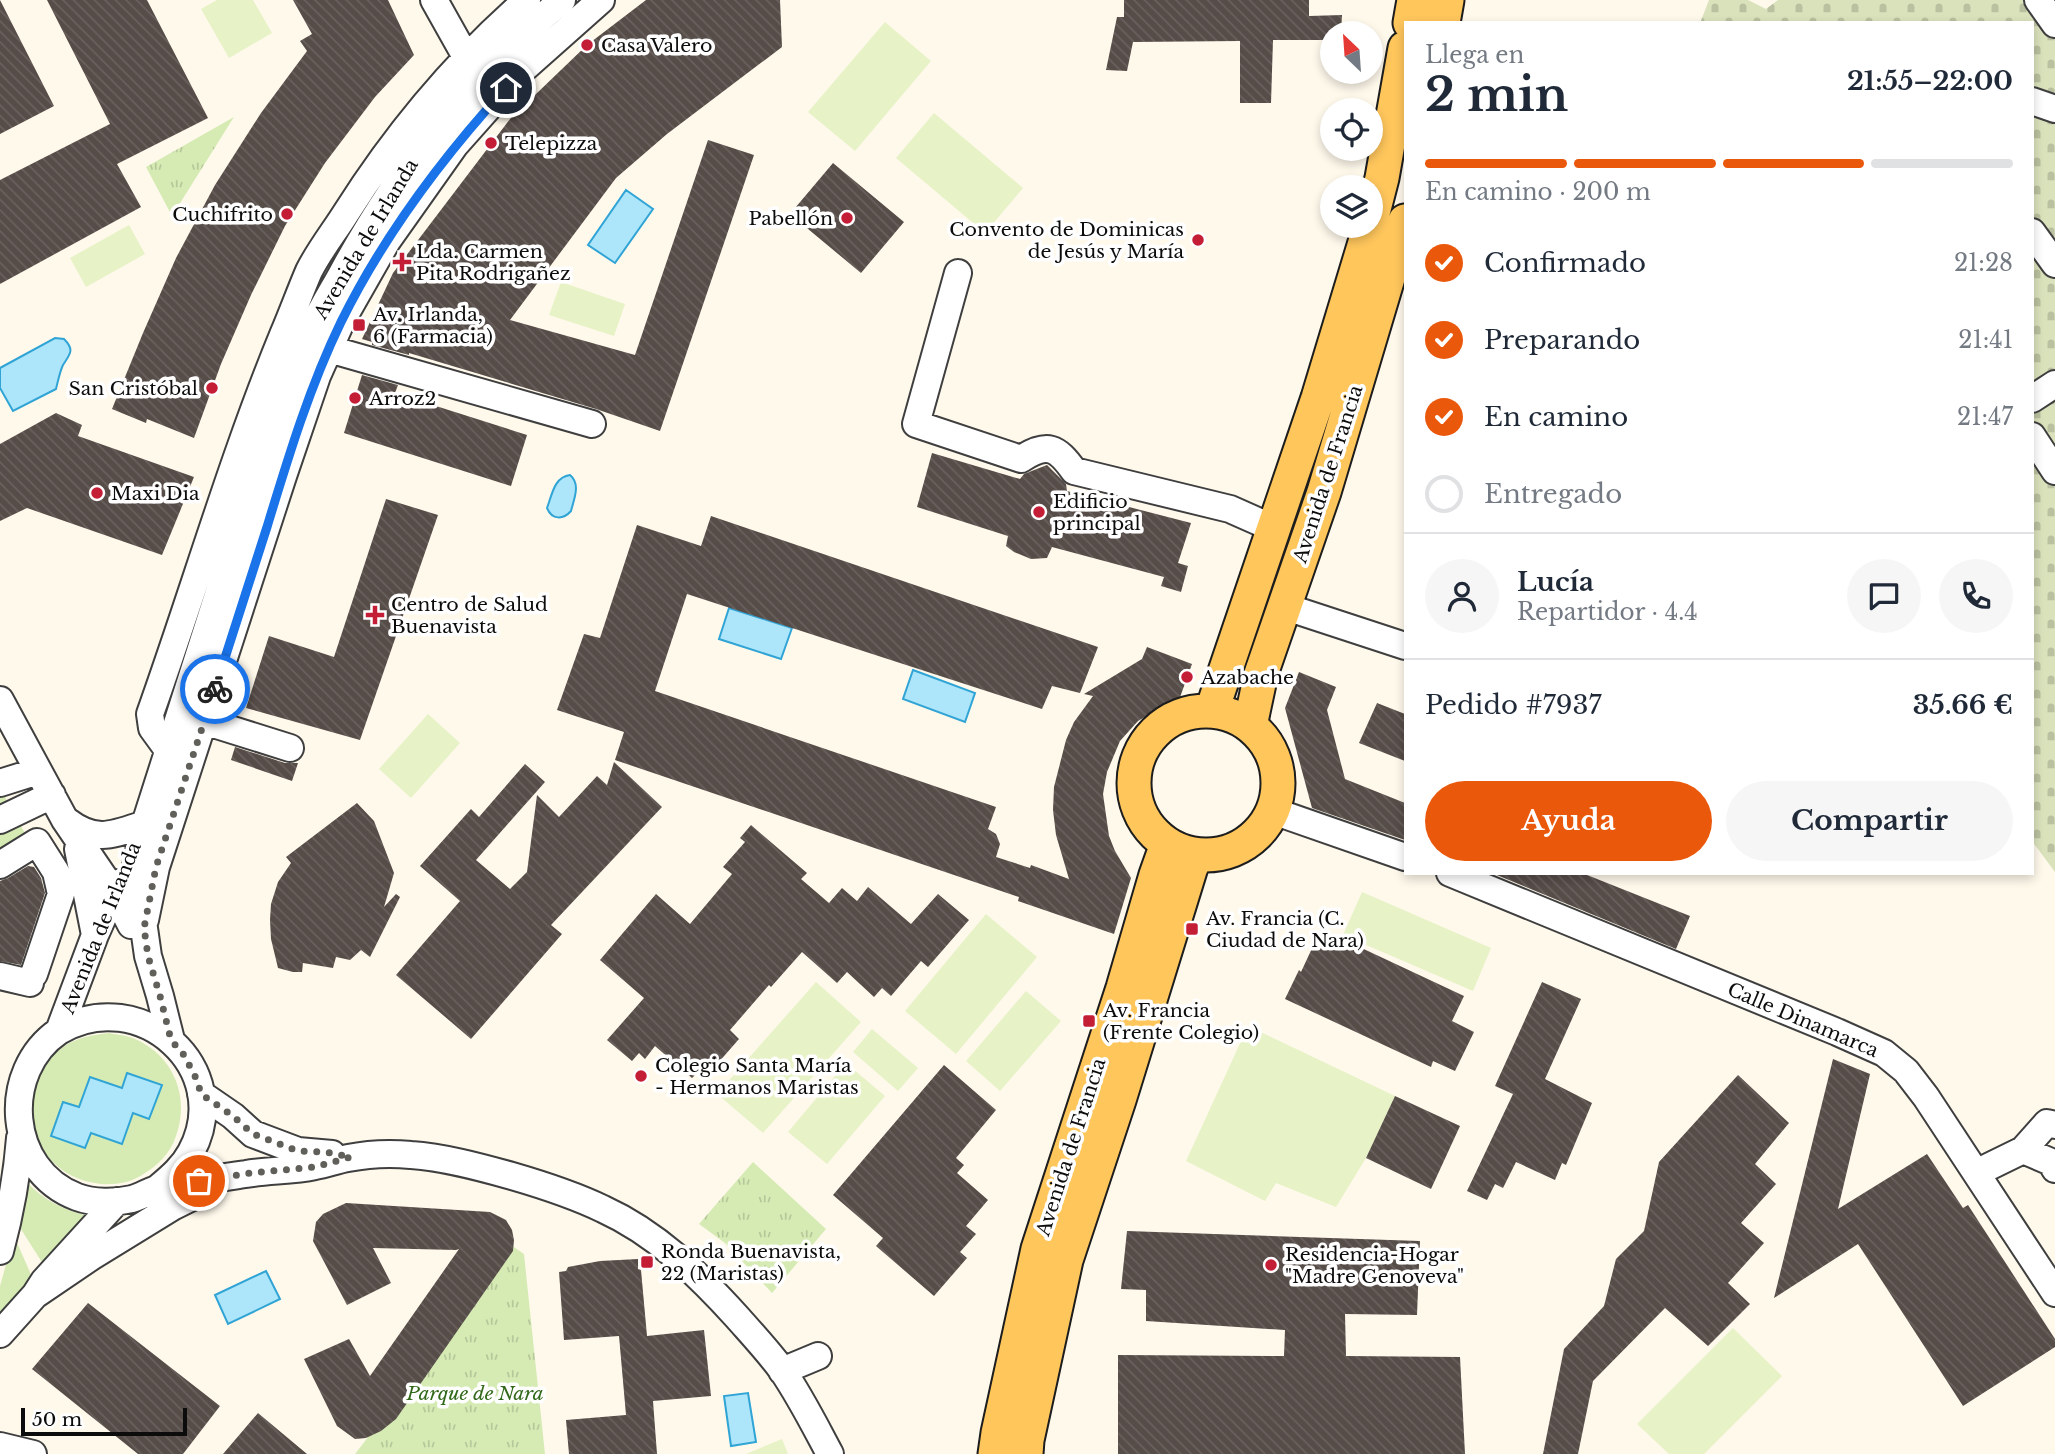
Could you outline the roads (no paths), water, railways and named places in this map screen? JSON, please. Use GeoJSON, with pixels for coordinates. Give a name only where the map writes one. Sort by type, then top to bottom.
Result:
{"type":"FeatureCollection","features":[{"type":"Feature","properties":{"kind":"main road"},"geometry":{"type":"LineString","coordinates":[[1410,21],[1414,0]]}},
{"type":"Feature","properties":{"kind":"main road"},"geometry":{"type":"LineString","coordinates":[[1443,21],[1447,0]]}},
{"type":"Feature","properties":{"kind":"main road","name":"Avenida de Francia"},"geometry":{"type":"LineString","coordinates":[[1383,175],[1404,54]]}},
{"type":"Feature","properties":{"kind":"main road","name":"Avenida de Francia"},"geometry":{"type":"LineString","coordinates":[[1250,726],[1261,674],[1324,492],[1404,224]]}},
{"type":"Feature","properties":{"kind":"main road","name":"Avenida de Francia"},"geometry":{"type":"LineString","coordinates":[[1212,710],[1318,398],[1366,238]]}},
{"type":"Feature","properties":{"kind":"main road"},"geometry":{"type":"LineString","coordinates":[[1212,710],[1250,726],[1264,739],[1273,755],[1278,774],[1278,793],[1273,811],[1263,827],[1250,840],[1234,850],[1216,855],[1182,850],[1149,828],[1137,807],[1133,784],[1137,760],[1148,738],[1166,722],[1188,712],[1212,710]]}},
{"type":"Feature","properties":{"kind":"main road","name":"Avenida de Francia"},"geometry":{"type":"LineString","coordinates":[[995,1454],[1038,1249],[1123,988],[1156,875],[1182,850],[1191,867],[1119,1100],[1066,1259],[1026,1454]]}},
{"type":"Feature","properties":{"kind":"street"},"geometry":{"type":"LineString","coordinates":[[434,0],[466,57]]}},
{"type":"Feature","properties":{"kind":"street","name":"Avenida de Irlanda"},"geometry":{"type":"LineString","coordinates":[[144,928],[267,373],[310,269],[366,180],[394,141],[466,57],[527,0]]}},
{"type":"Feature","properties":{"kind":"street","name":"Avenida de Irlanda"},"geometry":{"type":"LineString","coordinates":[[168,750],[152,728],[150,714],[183,621],[242,478],[278,412],[315,323],[404,171],[477,80],[562,0]]}},
{"type":"Feature","properties":{"kind":"street","name":"Avenida de Irlanda"},"geometry":{"type":"LineString","coordinates":[[171,1040],[148,956],[144,928],[132,895],[145,824],[168,750],[192,718],[283,476],[317,376],[342,320],[387,241],[455,145],[521,71],[601,0]]}},
{"type":"Feature","properties":{"kind":"street"},"geometry":{"type":"LineString","coordinates":[[2038,0],[2055,24]]}},
{"type":"Feature","properties":{"kind":"street"},"geometry":{"type":"LineString","coordinates":[[2034,103],[2055,109]]}},
{"type":"Feature","properties":{"kind":"street"},"geometry":{"type":"LineString","coordinates":[[2034,235],[2055,264]]}},
{"type":"Feature","properties":{"kind":"street"},"geometry":{"type":"LineString","coordinates":[[958,274],[916,424],[1021,459],[1043,448],[1053,449],[1062,454],[1074,471],[1230,509],[1273,528]]}},
{"type":"Feature","properties":{"kind":"street"},"geometry":{"type":"LineString","coordinates":[[329,349],[592,425]]}},
{"type":"Feature","properties":{"kind":"street"},"geometry":{"type":"LineString","coordinates":[[2034,398],[2055,384]]}},
{"type":"Feature","properties":{"kind":"street"},"geometry":{"type":"LineString","coordinates":[[2034,439],[2055,471]]}},
{"type":"Feature","properties":{"kind":"street"},"geometry":{"type":"LineString","coordinates":[[1283,606],[1404,646]]}},
{"type":"Feature","properties":{"kind":"street"},"geometry":{"type":"LineString","coordinates":[[0,700],[70,829],[114,892],[148,956]]}},
{"type":"Feature","properties":{"kind":"street"},"geometry":{"type":"LineString","coordinates":[[192,718],[290,748]]}},
{"type":"Feature","properties":{"kind":"street"},"geometry":{"type":"LineString","coordinates":[[0,783],[38,771]]}},
{"type":"Feature","properties":{"kind":"street"},"geometry":{"type":"LineString","coordinates":[[0,820],[52,795]]}},
{"type":"Feature","properties":{"kind":"street"},"geometry":{"type":"LineString","coordinates":[[1273,811],[1404,856]]}},
{"type":"Feature","properties":{"kind":"street"},"geometry":{"type":"LineString","coordinates":[[70,829],[95,835],[117,833],[145,824]]}},
{"type":"Feature","properties":{"kind":"street","name":"Avenida de Irlanda"},"geometry":{"type":"LineString","coordinates":[[59,1031],[95,935],[145,824]]}},
{"type":"Feature","properties":{"kind":"street"},"geometry":{"type":"LineString","coordinates":[[70,829],[95,935]]}},
{"type":"Feature","properties":{"kind":"street"},"geometry":{"type":"LineString","coordinates":[[0,865],[37,842],[56,872],[66,907],[32,979],[0,976]]}},
{"type":"Feature","properties":{"kind":"street","name":"Calle Dinamarca"},"geometry":{"type":"LineString","coordinates":[[1455,875],[1884,1053],[1906,1070],[2055,1293]]}},
{"type":"Feature","properties":{"kind":"street"},"geometry":{"type":"LineString","coordinates":[[0,1251],[15,1186],[18,1129],[16,1096],[21,1077],[33,1054],[59,1031],[77,1022],[104,1016],[137,1021],[152,1027],[171,1040],[184,1055],[197,1080],[201,1094],[201,1117],[192,1150],[181,1167],[158,1188]]}},
{"type":"Feature","properties":{"kind":"street"},"geometry":{"type":"LineString","coordinates":[[201,1094],[253,1134],[298,1151],[351,1157]]}},
{"type":"Feature","properties":{"kind":"street"},"geometry":{"type":"LineString","coordinates":[[1976,1173],[2023,1150],[2047,1123],[2055,1125]]}},
{"type":"Feature","properties":{"kind":"street"},"geometry":{"type":"LineString","coordinates":[[0,1159],[18,1129]]}},
{"type":"Feature","properties":{"kind":"street"},"geometry":{"type":"LineString","coordinates":[[18,1129],[31,1160],[40,1172],[58,1188],[87,1199],[132,1199],[158,1188],[251,1173],[315,1167],[351,1157],[412,1154],[542,1184],[606,1209],[638,1228],[694,1271],[756,1338],[782,1371],[830,1454]]}},
{"type":"Feature","properties":{"kind":"street"},"geometry":{"type":"LineString","coordinates":[[2023,1150],[2051,1162],[2055,1169]]}},
{"type":"Feature","properties":{"kind":"street"},"geometry":{"type":"LineString","coordinates":[[35,1295],[174,1206],[206,1189],[251,1173]]}},
{"type":"Feature","properties":{"kind":"street"},"geometry":{"type":"LineString","coordinates":[[0,1334],[117,1201]]}},
{"type":"Feature","properties":{"kind":"street"},"geometry":{"type":"LineString","coordinates":[[782,1371],[818,1356]]}},
{"type":"Feature","properties":{"kind":"street"},"geometry":{"type":"LineString","coordinates":[[0,1446],[33,1454]]}},
{"type":"Feature","properties":{"kind":"water"},"geometry":{"type":"Polygon","coordinates":[[[626,190],[653,209],[615,263],[588,245],[626,190]]]}},
{"type":"Feature","properties":{"kind":"water"},"geometry":{"type":"Polygon","coordinates":[[[55,338],[64,339],[70,349],[56,389],[13,411],[0,388],[0,368],[55,338]]]}},
{"type":"Feature","properties":{"kind":"water"},"geometry":{"type":"Polygon","coordinates":[[[570,475],[576,487],[571,511],[565,516],[555,517],[547,508],[552,492],[560,479],[570,475]]]}},
{"type":"Feature","properties":{"kind":"water"},"geometry":{"type":"Polygon","coordinates":[[[729,608],[792,628],[781,659],[719,639],[729,608]]]}},
{"type":"Feature","properties":{"kind":"water"},"geometry":{"type":"Polygon","coordinates":[[[913,670],[975,693],[965,722],[903,699],[913,670]]]}},
{"type":"Feature","properties":{"kind":"water"},"geometry":{"type":"Polygon","coordinates":[[[127,1073],[162,1085],[149,1119],[133,1113],[122,1144],[91,1133],[85,1148],[51,1136],[63,1102],[79,1107],[90,1077],[122,1088],[127,1073]]]}},
{"type":"Feature","properties":{"kind":"water"},"geometry":{"type":"Polygon","coordinates":[[[266,1271],[280,1299],[228,1324],[215,1295],[266,1271]]]}},
{"type":"Feature","properties":{"kind":"water"},"geometry":{"type":"Polygon","coordinates":[[[748,1393],[756,1442],[731,1446],[724,1396],[748,1393]]]}},
{"type":"Feature","properties":{"kind":"place","name":"Casa Valero"},"geometry":{"type":"Point","coordinates":[587,45]}},
{"type":"Feature","properties":{"kind":"place","name":"Telepizza"},"geometry":{"type":"Point","coordinates":[491,143]}},
{"type":"Feature","properties":{"kind":"place","name":"Cuchifrito"},"geometry":{"type":"Point","coordinates":[287,214]}},
{"type":"Feature","properties":{"kind":"place","name":"Pabellón"},"geometry":{"type":"Point","coordinates":[847,218]}},
{"type":"Feature","properties":{"kind":"place","name":"Convento de Dominicas de Jesús y María"},"geometry":{"type":"Point","coordinates":[1198,240]}},
{"type":"Feature","properties":{"kind":"place","name":"Lda. Carmen Pita Rodrigañez"},"geometry":{"type":"Point","coordinates":[402,262]}},
{"type":"Feature","properties":{"kind":"place","name":"Av. Irlanda, 6 (Farmacia)"},"geometry":{"type":"Point","coordinates":[359,325]}},
{"type":"Feature","properties":{"kind":"place","name":"San Cristóbal"},"geometry":{"type":"Point","coordinates":[212,388]}},
{"type":"Feature","properties":{"kind":"place","name":"Arroz2"},"geometry":{"type":"Point","coordinates":[355,398]}},
{"type":"Feature","properties":{"kind":"place","name":"Maxi Dia"},"geometry":{"type":"Point","coordinates":[97,493]}},
{"type":"Feature","properties":{"kind":"place","name":"Edificio principal"},"geometry":{"type":"Point","coordinates":[1039,512]}},
{"type":"Feature","properties":{"kind":"place","name":"Centro de Salud Buenavista"},"geometry":{"type":"Point","coordinates":[375,615]}},
{"type":"Feature","properties":{"kind":"place","name":"Azabache"},"geometry":{"type":"Point","coordinates":[1187,677]}},
{"type":"Feature","properties":{"kind":"place","name":"Av. Francia (C. Ciudad de Nara)"},"geometry":{"type":"Point","coordinates":[1192,929]}},
{"type":"Feature","properties":{"kind":"place","name":"Av. Francia (Frente Colegio)"},"geometry":{"type":"Point","coordinates":[1089,1021]}},
{"type":"Feature","properties":{"kind":"place","name":"Colegio Santa María - Hermanos Maristas"},"geometry":{"type":"Point","coordinates":[641,1076]}},
{"type":"Feature","properties":{"kind":"place","name":"Ronda Buenavista, 22 (Maristas)"},"geometry":{"type":"Point","coordinates":[647,1262]}},
{"type":"Feature","properties":{"kind":"place","name":"Residencia-Hogar \"Madre Genoveva\""},"geometry":{"type":"Point","coordinates":[1271,1265]}},
{"type":"Feature","properties":{"kind":"park label","name":"Parque de Nara"},"geometry":{"type":"Point","coordinates":[475,1393]}}]}
